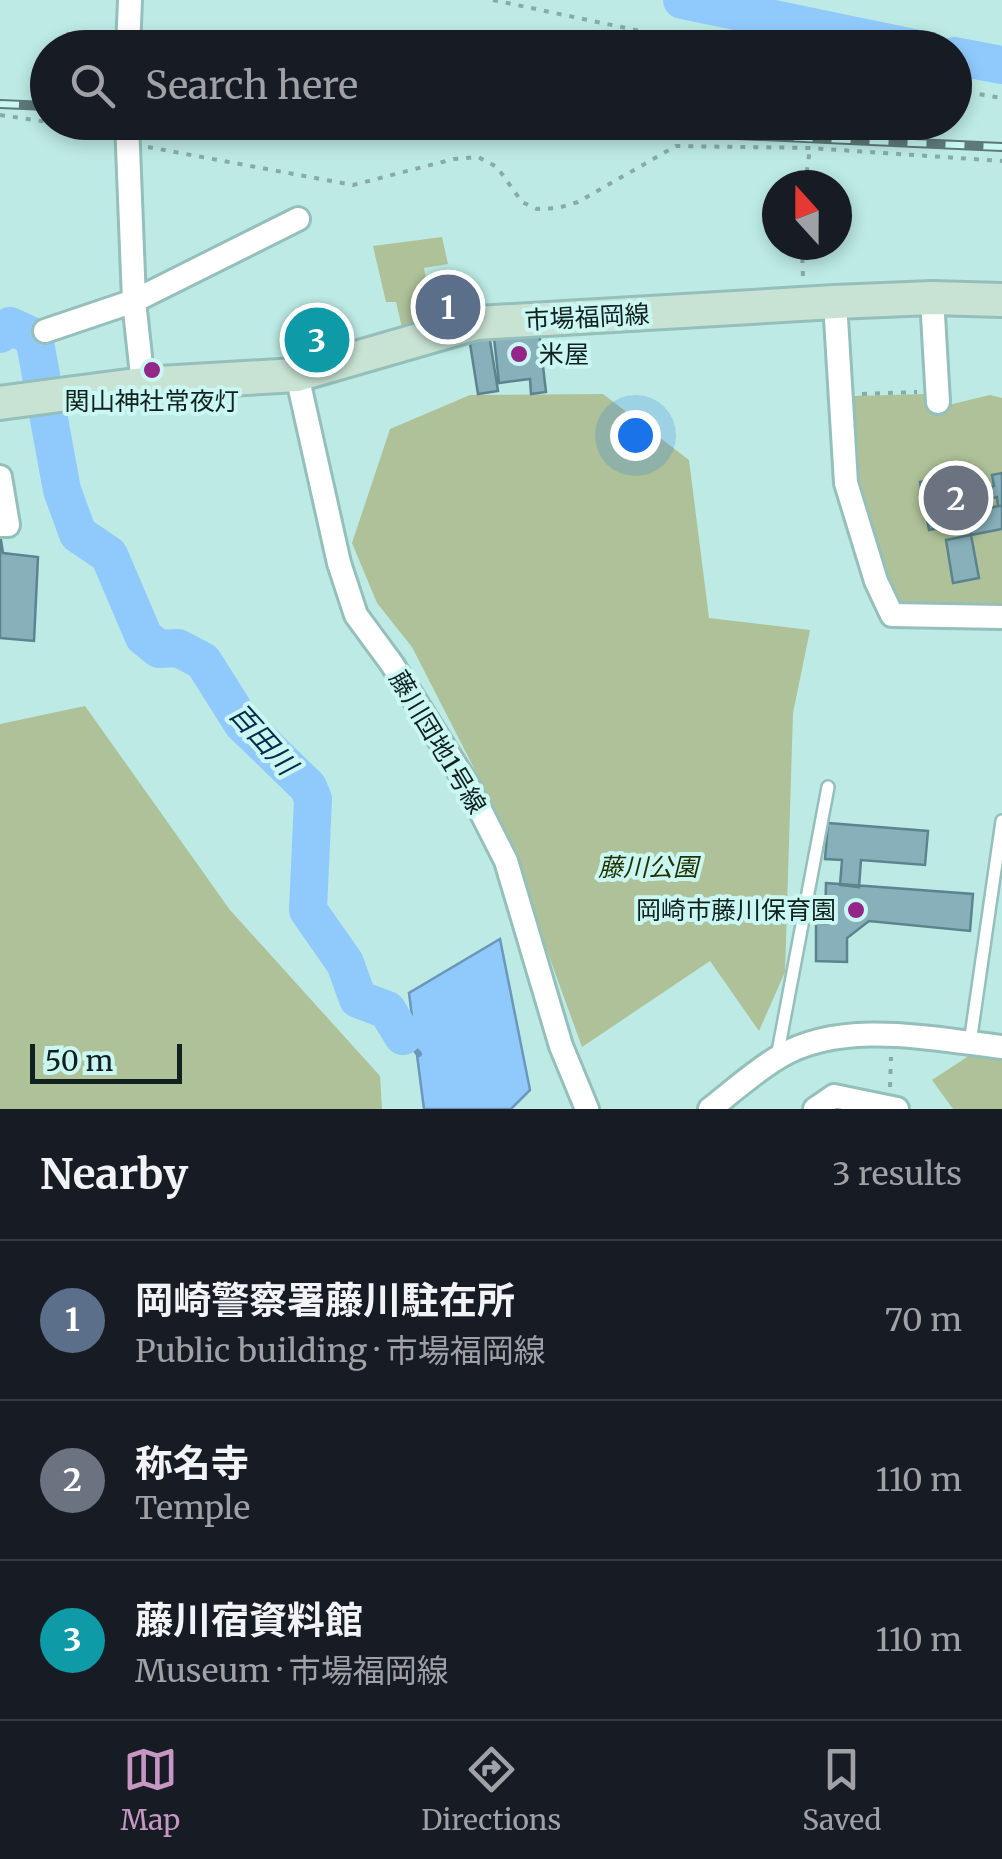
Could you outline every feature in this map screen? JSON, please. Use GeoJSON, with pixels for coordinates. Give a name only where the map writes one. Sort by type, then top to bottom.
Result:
{"type":"FeatureCollection","features":[{"type":"Feature","properties":{"kind":"main road","name":"市場福岡線"},"geometry":{"type":"LineString","coordinates":[[0,403],[132,386],[296,375],[477,323],[932,298],[1002,300]]}},
{"type":"Feature","properties":{"kind":"street"},"geometry":{"type":"LineString","coordinates":[[129,30],[130,0]]}},
{"type":"Feature","properties":{"kind":"street"},"geometry":{"type":"LineString","coordinates":[[127,140],[134,301],[132,386]]}},
{"type":"Feature","properties":{"kind":"street"},"geometry":{"type":"LineString","coordinates":[[45,331],[134,301],[298,219]]}},
{"type":"Feature","properties":{"kind":"street"},"geometry":{"type":"LineString","coordinates":[[932,298],[938,396]]}},
{"type":"Feature","properties":{"kind":"street"},"geometry":{"type":"LineString","coordinates":[[819,303],[841,395],[846,483],[876,581],[892,615],[1002,617]]}},
{"type":"Feature","properties":{"kind":"street","name":"藤川団地1号線"},"geometry":{"type":"LineString","coordinates":[[296,375],[339,563],[356,616],[392,664],[467,784],[506,862],[560,1046],[586,1109]]}},
{"type":"Feature","properties":{"kind":"street"},"geometry":{"type":"LineString","coordinates":[[0,476],[8,525],[0,525]]}},
{"type":"Feature","properties":{"kind":"street"},"geometry":{"type":"LineString","coordinates":[[710,1109],[778,1057],[832,1035],[867,1034],[1002,1047]]}},
{"type":"Feature","properties":{"kind":"street"},"geometry":{"type":"LineString","coordinates":[[816,1109],[834,1096],[897,1109]]}},
{"type":"Feature","properties":{"kind":"lane"},"geometry":{"type":"LineString","coordinates":[[778,1057],[828,787]]}},
{"type":"Feature","properties":{"kind":"lane"},"geometry":{"type":"LineString","coordinates":[[970,1043],[1002,821]]}},
{"type":"Feature","properties":{"kind":"path"},"geometry":{"type":"LineString","coordinates":[[492,0],[635,30]]}},
{"type":"Feature","properties":{"kind":"path"},"geometry":{"type":"LineString","coordinates":[[972,93],[1002,98]]}},
{"type":"Feature","properties":{"kind":"path"},"geometry":{"type":"LineString","coordinates":[[0,115],[30,119]]}},
{"type":"Feature","properties":{"kind":"path"},"geometry":{"type":"LineString","coordinates":[[158,140],[353,184],[454,158],[478,157],[498,166],[522,202],[536,209],[578,202],[676,146],[810,148],[1002,161]]}},
{"type":"Feature","properties":{"kind":"path"},"geometry":{"type":"LineString","coordinates":[[807,170],[810,148]]}},
{"type":"Feature","properties":{"kind":"path"},"geometry":{"type":"LineString","coordinates":[[806,260],[819,303]]}},
{"type":"Feature","properties":{"kind":"path"},"geometry":{"type":"LineString","coordinates":[[841,395],[938,396]]}},
{"type":"Feature","properties":{"kind":"green space"},"geometry":{"type":"Polygon","coordinates":[[[442,237],[448,264],[424,268],[436,328],[404,336],[396,302],[386,302],[373,246],[442,237]]]}},
{"type":"Feature","properties":{"kind":"green space","name":"藤川公園"},"geometry":{"type":"Polygon","coordinates":[[[603,394],[689,460],[709,618],[810,630],[793,713],[785,972],[759,1031],[710,961],[582,1047],[497,813],[412,647],[377,603],[352,543],[390,429],[470,395],[603,394]]]}},
{"type":"Feature","properties":{"kind":"green space"},"geometry":{"type":"Polygon","coordinates":[[[927,394],[944,406],[990,395],[1002,398],[1002,611],[898,609],[883,576],[858,486],[854,396],[927,394]]]}},
{"type":"Feature","properties":{"kind":"green space"},"geometry":{"type":"Polygon","coordinates":[[[85,706],[230,910],[380,1076],[382,1109],[0,1109],[0,724],[85,706]]]}},
{"type":"Feature","properties":{"kind":"green space"},"geometry":{"type":"Polygon","coordinates":[[[970,1055],[1002,1059],[1002,1109],[953,1109],[932,1080],[970,1055]]]}},
{"type":"Feature","properties":{"kind":"water"},"geometry":{"type":"Polygon","coordinates":[[[500,939],[530,1090],[511,1109],[424,1109],[409,993],[500,939]]]}},
{"type":"Feature","properties":{"kind":"building","name":"米屋"},"geometry":{"type":"Polygon","coordinates":[[[538,323],[546,392],[531,394],[530,379],[499,383],[493,329],[538,323]]]}},
{"type":"Feature","properties":{"kind":"building"},"geometry":{"type":"Polygon","coordinates":[[[488,328],[498,391],[478,394],[468,331],[488,328]]]}},
{"type":"Feature","properties":{"kind":"building"},"geometry":{"type":"Polygon","coordinates":[[[974,472],[982,520],[929,530],[920,482],[974,472]]]}},
{"type":"Feature","properties":{"kind":"building"},"geometry":{"type":"Polygon","coordinates":[[[1002,473],[1002,506],[998,506],[997,497],[979,501],[977,489],[994,486],[992,475],[1002,473]]]}},
{"type":"Feature","properties":{"kind":"building"},"geometry":{"type":"Polygon","coordinates":[[[1002,506],[1002,529],[971,535],[969,522],[982,520],[981,510],[1002,506]]]}},
{"type":"Feature","properties":{"kind":"building"},"geometry":{"type":"Polygon","coordinates":[[[0,534],[3,553],[38,557],[34,641],[0,638],[0,534]]]}},
{"type":"Feature","properties":{"kind":"building"},"geometry":{"type":"Polygon","coordinates":[[[971,535],[979,578],[953,583],[946,540],[971,535]]]}},
{"type":"Feature","properties":{"kind":"building"},"geometry":{"type":"Polygon","coordinates":[[[828,823],[928,831],[925,865],[861,860],[859,887],[840,885],[842,860],[825,859],[828,823]]]}},
{"type":"Feature","properties":{"kind":"building"},"geometry":{"type":"Polygon","coordinates":[[[826,883],[973,894],[970,931],[869,921],[847,938],[847,962],[816,961],[816,922],[825,923],[826,883]]]}},
{"type":"Feature","properties":{"kind":"waterway"},"geometry":{"type":"LineString","coordinates":[[682,0],[827,30]]}},
{"type":"Feature","properties":{"kind":"waterway"},"geometry":{"type":"LineString","coordinates":[[972,59],[1002,65]]}},
{"type":"Feature","properties":{"kind":"waterway","name":"百田川"},"geometry":{"type":"LineString","coordinates":[[0,334],[10,326],[34,337],[62,490],[78,534],[109,555],[144,637],[159,649],[178,648],[203,661],[242,723],[308,787],[313,799],[308,910],[345,963],[358,999],[387,1010],[403,1036]]}},
{"type":"Feature","properties":{"kind":"waterway"},"geometry":{"type":"LineString","coordinates":[[403,1036],[419,1054]]}},
{"type":"Feature","properties":{"kind":"railway"},"geometry":{"type":"LineString","coordinates":[[0,104],[30,105]]}},
{"type":"Feature","properties":{"kind":"railway"},"geometry":{"type":"LineString","coordinates":[[848,140],[1002,147]]}},
{"type":"Feature","properties":{"kind":"place","name":"岡崎警察署藤川駐在所"},"geometry":{"type":"Point","coordinates":[448,307]}},
{"type":"Feature","properties":{"kind":"place","name":"藤川宿資料館"},"geometry":{"type":"Point","coordinates":[317,340]}},
{"type":"Feature","properties":{"kind":"place","name":"米屋"},"geometry":{"type":"Point","coordinates":[519,354]}},
{"type":"Feature","properties":{"kind":"place","name":"関山神社常夜灯"},"geometry":{"type":"Point","coordinates":[152,370]}},
{"type":"Feature","properties":{"kind":"place","name":"称名寺"},"geometry":{"type":"Point","coordinates":[956,498]}},
{"type":"Feature","properties":{"kind":"place","name":"岡崎市藤川保育園"},"geometry":{"type":"Point","coordinates":[856,910]}}]}
